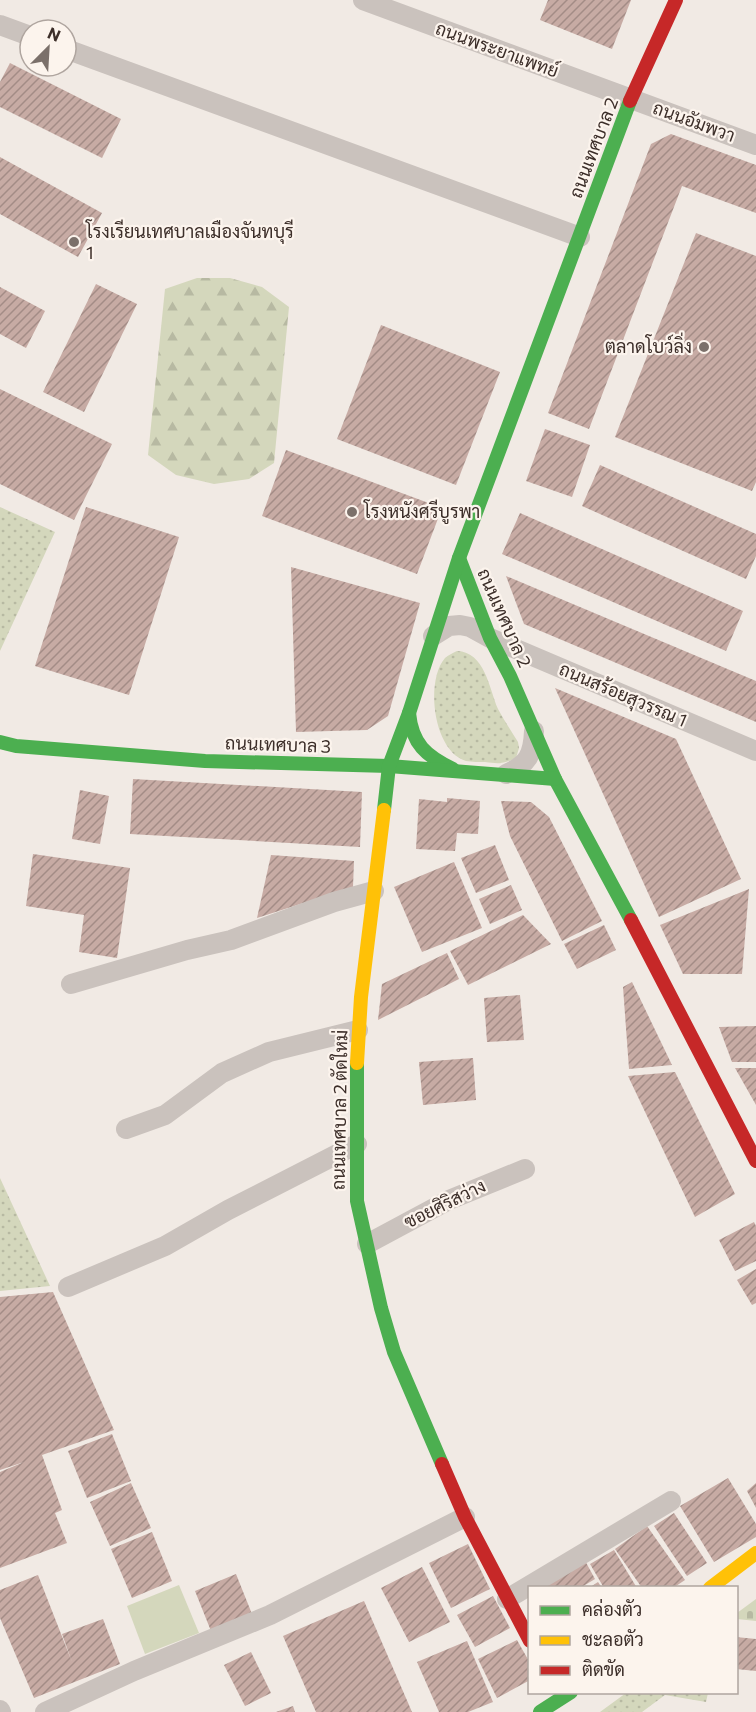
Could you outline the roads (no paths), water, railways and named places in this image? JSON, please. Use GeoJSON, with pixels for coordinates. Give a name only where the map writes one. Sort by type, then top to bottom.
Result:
{"type":"FeatureCollection","features":[{"type":"Feature","properties":{"kind":"street","name":"ถนนพระยาแพทย์"},"geometry":{"type":"LineString","coordinates":[[363,0],[631,99]]}},
{"type":"Feature","properties":{"kind":"street","name":"ถนนเทศบาล 2"},"geometry":{"type":"LineString","coordinates":[[675,0],[631,99],[459,558],[490,638],[510,676],[555,778],[756,1161]]}},
{"type":"Feature","properties":{"kind":"street"},"geometry":{"type":"LineString","coordinates":[[0,25],[18,32]]}},
{"type":"Feature","properties":{"kind":"street"},"geometry":{"type":"LineString","coordinates":[[78,53],[580,237]]}},
{"type":"Feature","properties":{"kind":"street","name":"ถนนอัมพวา"},"geometry":{"type":"LineString","coordinates":[[631,99],[756,145]]}},
{"type":"Feature","properties":{"kind":"street","name":"ถนนเทศบาล 2 ตัดใหม่"},"geometry":{"type":"LineString","coordinates":[[459,558],[409,713],[388,766],[358,1030],[357,1201],[381,1308],[394,1352],[465,1517],[528,1637]]}},
{"type":"Feature","properties":{"kind":"street"},"geometry":{"type":"LineString","coordinates":[[433,636],[449,626],[460,625],[470,627],[490,638]]}},
{"type":"Feature","properties":{"kind":"street","name":"ถนนสร้อยสุวรรณ 1"},"geometry":{"type":"LineString","coordinates":[[490,638],[756,751]]}},
{"type":"Feature","properties":{"kind":"street"},"geometry":{"type":"LineString","coordinates":[[409,713],[410,729],[419,746],[433,759],[459,772]]}},
{"type":"Feature","properties":{"kind":"street"},"geometry":{"type":"LineString","coordinates":[[506,774],[515,770],[529,758],[534,748],[534,731]]}},
{"type":"Feature","properties":{"kind":"street","name":"ถนนเทศบาล 3"},"geometry":{"type":"LineString","coordinates":[[0,742],[16,746],[205,761],[388,766],[555,778]]}},
{"type":"Feature","properties":{"kind":"street"},"geometry":{"type":"LineString","coordinates":[[71,984],[187,950],[231,940],[334,902],[374,891]]}},
{"type":"Feature","properties":{"kind":"street"},"geometry":{"type":"LineString","coordinates":[[126,1129],[165,1115],[222,1073],[269,1052],[358,1030]]}},
{"type":"Feature","properties":{"kind":"street"},"geometry":{"type":"LineString","coordinates":[[68,1287],[165,1246],[228,1210],[357,1144]]}},
{"type":"Feature","properties":{"kind":"street","name":"ซอยศิริสว่าง"},"geometry":{"type":"LineString","coordinates":[[367,1244],[449,1200],[525,1169]]}},
{"type":"Feature","properties":{"kind":"street"},"geometry":{"type":"LineString","coordinates":[[529,1586],[671,1501]]}},
{"type":"Feature","properties":{"kind":"street"},"geometry":{"type":"LineString","coordinates":[[45,1712],[134,1671],[270,1615],[465,1517]]}},
{"type":"Feature","properties":{"kind":"street"},"geometry":{"type":"LineString","coordinates":[[711,1586],[756,1553]]}},
{"type":"Feature","properties":{"kind":"street"},"geometry":{"type":"LineString","coordinates":[[507,1599],[528,1586]]}},
{"type":"Feature","properties":{"kind":"street"},"geometry":{"type":"LineString","coordinates":[[540,1712],[562,1695]]}},
{"type":"Feature","properties":{"kind":"place","name":"โรงเรียนเทศบาลเมืองจันทบุรี 1"},"geometry":{"type":"Point","coordinates":[74,242]}},
{"type":"Feature","properties":{"kind":"place","name":"ตลาดโบว์ลิ่ง"},"geometry":{"type":"Point","coordinates":[704,347]}},
{"type":"Feature","properties":{"kind":"place","name":"โรงหนังศรีบูรพา"},"geometry":{"type":"Point","coordinates":[352,512]}}]}
